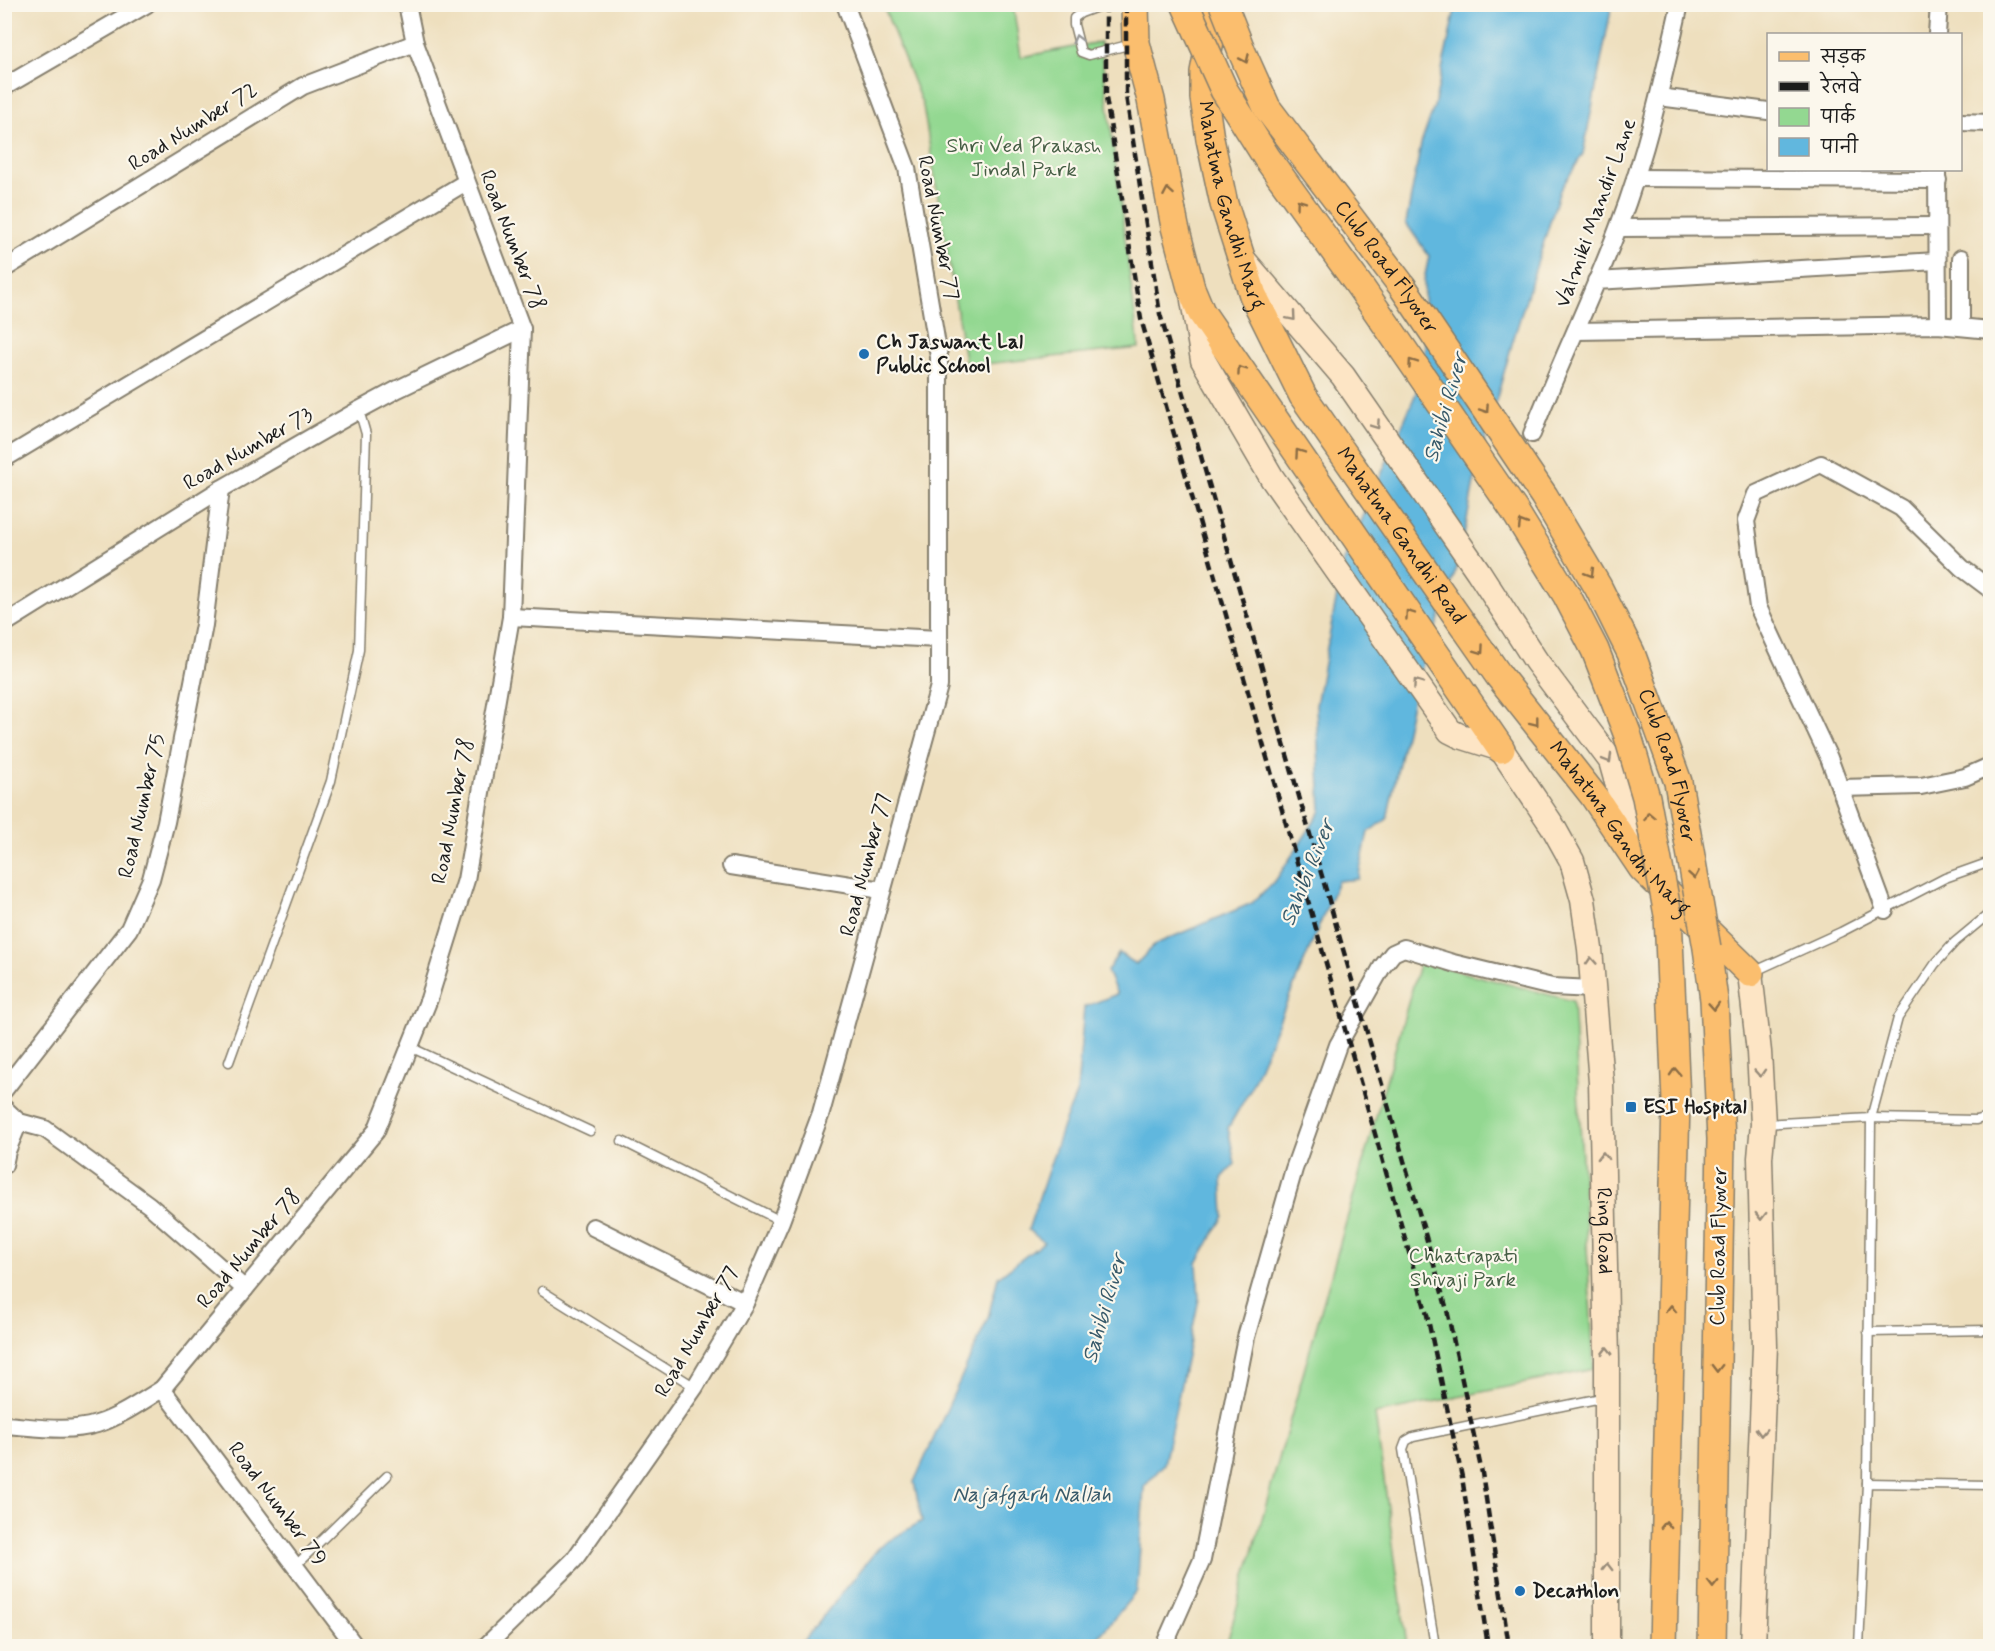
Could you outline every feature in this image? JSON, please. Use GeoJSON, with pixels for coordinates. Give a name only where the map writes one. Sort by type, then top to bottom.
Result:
{"type":"FeatureCollection","features":[{"type":"Feature","properties":{"kind":"main road"},"geometry":{"type":"LineString","coordinates":[[1135,4],[1136,43],[1151,100],[1175,227],[1191,288],[1203,360],[1272,478],[1450,731],[1501,748]]}},
{"type":"Feature","properties":{"kind":"main road","name":"Club Road Flyover"},"geometry":{"type":"LineString","coordinates":[[1185,4],[1224,90],[1267,158],[1361,288],[1514,510],[1566,596],[1594,650],[1627,734],[1646,797],[1668,915],[1676,1101],[1663,1647]]}},
{"type":"Feature","properties":{"kind":"main road","name":"Mahatma Gandhi Marg"},"geometry":{"type":"LineString","coordinates":[[1217,4],[1204,72],[1204,98],[1224,204],[1253,295],[1303,396]]}},
{"type":"Feature","properties":{"kind":"main road","name":"Club Road Flyover"},"geometry":{"type":"LineString","coordinates":[[1223,4],[1267,108],[1402,286],[1544,496],[1598,587],[1631,653],[1678,782],[1714,1000],[1721,1139],[1712,1647]]}},
{"type":"Feature","properties":{"kind":"main road"},"geometry":{"type":"LineString","coordinates":[[1241,256],[1343,376],[1478,571],[1536,661],[1611,761],[1642,868]]}},
{"type":"Feature","properties":{"kind":"main road","name":"Mahatma Gandhi Road"},"geometry":{"type":"LineString","coordinates":[[1191,288],[1201,312],[1501,748]]}},
{"type":"Feature","properties":{"kind":"main road","name":"Mahatma Gandhi Road"},"geometry":{"type":"LineString","coordinates":[[1303,396],[1499,676]]}},
{"type":"Feature","properties":{"kind":"main road","name":"Mahatma Gandhi Marg"},"geometry":{"type":"LineString","coordinates":[[1499,676],[1593,795],[1642,868],[1750,973]]}},
{"type":"Feature","properties":{"kind":"main road","name":"Ring Road"},"geometry":{"type":"LineString","coordinates":[[1501,748],[1552,825],[1572,861],[1583,900],[1590,949],[1601,1082],[1607,1397],[1607,1647]]}},
{"type":"Feature","properties":{"kind":"main road"},"geometry":{"type":"LineString","coordinates":[[1750,973],[1759,1052],[1763,1124],[1760,1158],[1765,1346],[1753,1647]]}},
{"type":"Feature","properties":{"kind":"street"},"geometry":{"type":"LineString","coordinates":[[4,87],[147,4]]}},
{"type":"Feature","properties":{"kind":"street","name":"Road Number 78"},"geometry":{"type":"LineString","coordinates":[[4,1425],[67,1429],[97,1424],[125,1412],[162,1389],[376,1131],[429,999],[466,880],[511,617],[522,329],[415,43],[406,4]]}},
{"type":"Feature","properties":{"kind":"street","name":"Road Number 77"},"geometry":{"type":"LineString","coordinates":[[486,1647],[574,1560],[695,1387],[745,1303],[781,1221],[821,1113],[939,687],[939,357],[907,168],[844,4]]}},
{"type":"Feature","properties":{"kind":"street","name":"Valmiki Mandir Lane"},"geometry":{"type":"LineString","coordinates":[[1532,434],[1619,228],[1659,97],[1680,4]]}},
{"type":"Feature","properties":{"kind":"street"},"geometry":{"type":"LineString","coordinates":[[1937,33],[1939,4]]}},
{"type":"Feature","properties":{"kind":"street","name":"Road Number 72"},"geometry":{"type":"LineString","coordinates":[[4,269],[303,86],[415,43]]}},
{"type":"Feature","properties":{"kind":"street"},"geometry":{"type":"LineString","coordinates":[[1659,97],[1767,111]]}},
{"type":"Feature","properties":{"kind":"street"},"geometry":{"type":"LineString","coordinates":[[1962,122],[1990,123]]}},
{"type":"Feature","properties":{"kind":"street"},"geometry":{"type":"LineString","coordinates":[[1635,178],[1938,175],[1938,325]]}},
{"type":"Feature","properties":{"kind":"street"},"geometry":{"type":"LineString","coordinates":[[4,459],[466,182]]}},
{"type":"Feature","properties":{"kind":"street"},"geometry":{"type":"LineString","coordinates":[[1619,228],[1937,226]]}},
{"type":"Feature","properties":{"kind":"street"},"geometry":{"type":"LineString","coordinates":[[1961,258],[1961,327]]}},
{"type":"Feature","properties":{"kind":"street"},"geometry":{"type":"LineString","coordinates":[[1596,281],[1937,261]]}},
{"type":"Feature","properties":{"kind":"street"},"geometry":{"type":"LineString","coordinates":[[1576,331],[1938,325],[1990,330]]}},
{"type":"Feature","properties":{"kind":"street","name":"Road Number 73"},"geometry":{"type":"LineString","coordinates":[[4,624],[221,489],[359,410],[522,329]]}},
{"type":"Feature","properties":{"kind":"street"},"geometry":{"type":"LineString","coordinates":[[1885,910],[1829,758],[1758,608],[1746,522],[1756,494],[1821,464],[1901,508],[1962,568],[1990,589]]}},
{"type":"Feature","properties":{"kind":"street","name":"Road Number 75"},"geometry":{"type":"LineString","coordinates":[[4,1090],[129,929],[151,879],[166,822],[204,625],[221,489]]}},
{"type":"Feature","properties":{"kind":"street"},"geometry":{"type":"LineString","coordinates":[[511,617],[939,639]]}},
{"type":"Feature","properties":{"kind":"street"},"geometry":{"type":"LineString","coordinates":[[1840,788],[1922,786],[1965,777],[1990,766]]}},
{"type":"Feature","properties":{"kind":"street"},"geometry":{"type":"LineString","coordinates":[[731,866],[882,890]]}},
{"type":"Feature","properties":{"kind":"street"},"geometry":{"type":"LineString","coordinates":[[1164,1647],[1202,1560],[1246,1336],[1294,1169],[1338,1045],[1382,968],[1393,953],[1404,948],[1453,963],[1551,987],[1593,989]]}},
{"type":"Feature","properties":{"kind":"street"},"geometry":{"type":"LineString","coordinates":[[4,1108],[19,1122],[45,1129],[149,1205],[245,1289]]}},
{"type":"Feature","properties":{"kind":"street"},"geometry":{"type":"LineString","coordinates":[[4,1165],[19,1122]]}},
{"type":"Feature","properties":{"kind":"street"},"geometry":{"type":"LineString","coordinates":[[593,1227],[745,1303]]}},
{"type":"Feature","properties":{"kind":"street","name":"Road Number 79"},"geometry":{"type":"LineString","coordinates":[[162,1389],[355,1647]]}},
{"type":"Feature","properties":{"kind":"lane"},"geometry":{"type":"LineString","coordinates":[[1105,4],[1074,18],[1081,52],[1089,56],[1136,43]]}},
{"type":"Feature","properties":{"kind":"lane"},"geometry":{"type":"LineString","coordinates":[[229,1062],[331,781],[359,650],[366,434],[359,410]]}},
{"type":"Feature","properties":{"kind":"lane"},"geometry":{"type":"LineString","coordinates":[[1750,973],[1841,932],[1945,878],[1990,862]]}},
{"type":"Feature","properties":{"kind":"lane"},"geometry":{"type":"LineString","coordinates":[[1859,1647],[1867,1482],[1871,1119],[1898,1018],[1935,964],[1955,942],[1990,914]]}},
{"type":"Feature","properties":{"kind":"lane"},"geometry":{"type":"LineString","coordinates":[[410,1047],[590,1131]]}},
{"type":"Feature","properties":{"kind":"lane"},"geometry":{"type":"LineString","coordinates":[[1763,1124],[1871,1119],[1976,1120],[1990,1116]]}},
{"type":"Feature","properties":{"kind":"lane"},"geometry":{"type":"LineString","coordinates":[[622,1141],[781,1221]]}},
{"type":"Feature","properties":{"kind":"lane"},"geometry":{"type":"LineString","coordinates":[[542,1291],[695,1387]]}},
{"type":"Feature","properties":{"kind":"lane"},"geometry":{"type":"LineString","coordinates":[[1868,1332],[1990,1330]]}},
{"type":"Feature","properties":{"kind":"lane"},"geometry":{"type":"LineString","coordinates":[[1435,1647],[1403,1449],[1406,1442],[1413,1437],[1607,1397]]}},
{"type":"Feature","properties":{"kind":"lane"},"geometry":{"type":"LineString","coordinates":[[294,1566],[387,1476]]}},
{"type":"Feature","properties":{"kind":"lane"},"geometry":{"type":"LineString","coordinates":[[1867,1482],[1990,1485]]}},
{"type":"Feature","properties":{"kind":"green space","name":"Shri Ved Prakash Jindal Park"},"geometry":{"type":"Polygon","coordinates":[[[883,5],[1013,5],[1021,57],[1100,42],[1139,348],[966,366],[923,106],[883,5]]]}},
{"type":"Feature","properties":{"kind":"green space","name":"Chhatrapati Shivaji Park"},"geometry":{"type":"Polygon","coordinates":[[[1420,961],[1573,1001],[1594,1369],[1375,1414],[1407,1646],[1226,1646],[1420,961]]]}},
{"type":"Feature","properties":{"kind":"water","name":"Najafgarh Nallah"},"geometry":{"type":"Polygon","coordinates":[[[1456,5],[1612,5],[1583,154],[1560,190],[1512,344],[1476,472],[1459,562],[1416,684],[1387,819],[1368,832],[1358,879],[1338,881],[1250,1090],[1228,1128],[1235,1164],[1222,1178],[1224,1216],[1197,1263],[1199,1299],[1164,1464],[1144,1487],[1137,1591],[1091,1646],[799,1646],[880,1546],[922,1521],[914,1482],[988,1318],[998,1277],[1044,1242],[1028,1230],[1064,1123],[1077,1092],[1084,1007],[1117,994],[1107,971],[1119,953],[1136,964],[1156,944],[1252,903],[1276,880],[1321,811],[1316,705],[1343,564],[1416,393],[1425,346],[1424,280],[1429,256],[1406,223],[1421,144],[1434,107],[1456,5]]]}},
{"type":"Feature","properties":{"kind":"railway"},"geometry":{"type":"LineString","coordinates":[[1106,4],[1106,98],[1141,319],[1427,1315],[1462,1477],[1488,1646]]}},
{"type":"Feature","properties":{"kind":"railway"},"geometry":{"type":"LineString","coordinates":[[1126,4],[1126,96],[1160,314],[1447,1310],[1482,1473],[1509,1646]]}},
{"type":"Feature","properties":{"kind":"place","name":"Ch Jaswant Lal Public School"},"geometry":{"type":"Point","coordinates":[864,354]}},
{"type":"Feature","properties":{"kind":"place","name":"ESI Hospital"},"geometry":{"type":"Point","coordinates":[1631,1107]}},
{"type":"Feature","properties":{"kind":"place","name":"Decathlon"},"geometry":{"type":"Point","coordinates":[1520,1591]}},
{"type":"Feature","properties":{"kind":"water label","name":"Sahibi River"},"geometry":{"type":"Point","coordinates":[1446,408]}},
{"type":"Feature","properties":{"kind":"water label","name":"Sahibi River"},"geometry":{"type":"Point","coordinates":[1308,873]}},
{"type":"Feature","properties":{"kind":"water label","name":"Sahibi River"},"geometry":{"type":"Point","coordinates":[1105,1309]}}]}
